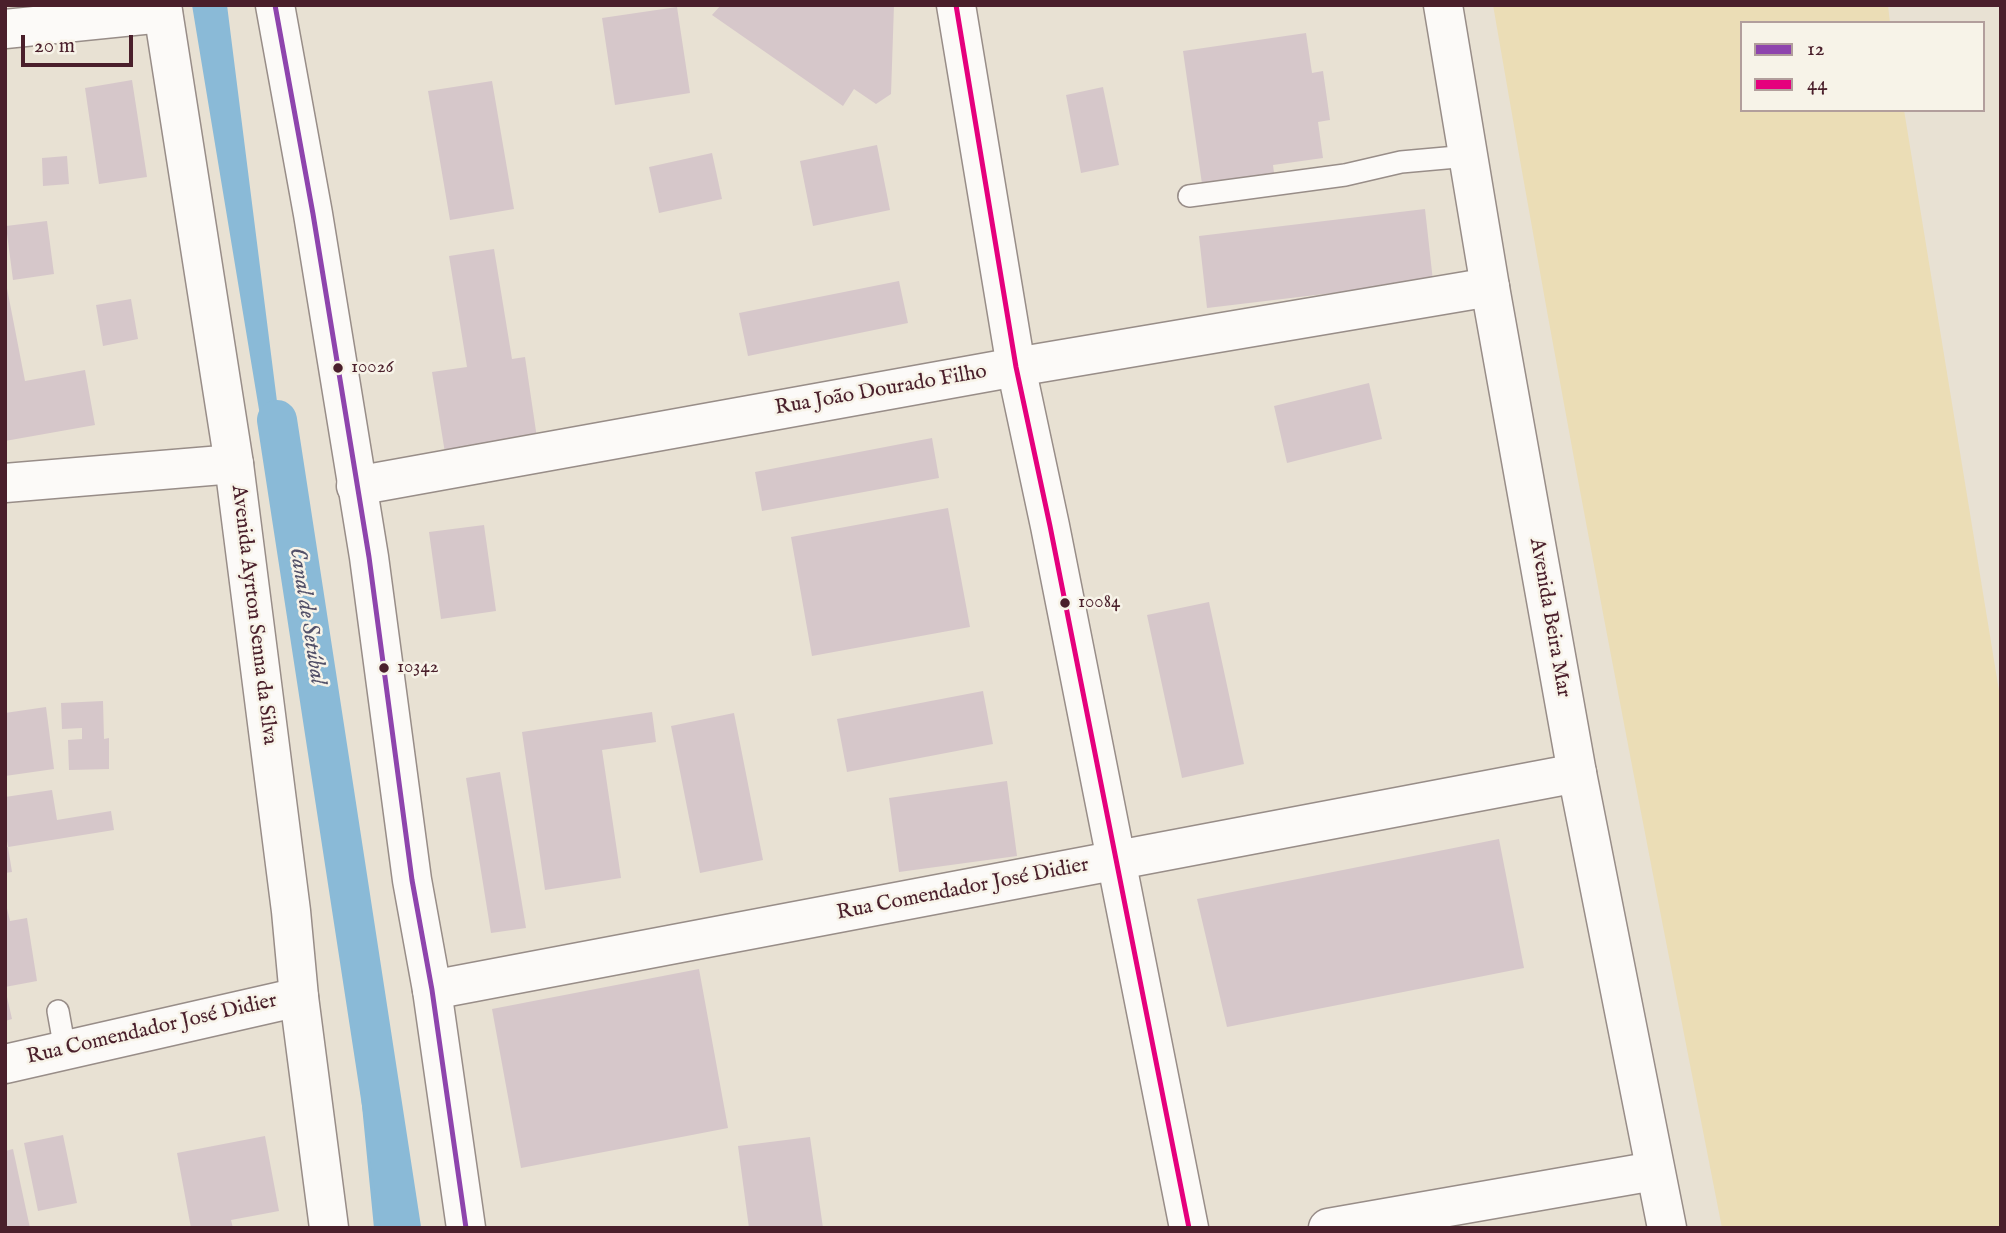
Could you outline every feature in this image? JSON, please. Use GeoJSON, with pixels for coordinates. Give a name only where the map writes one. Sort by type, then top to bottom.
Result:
{"type":"FeatureCollection","features":[{"type":"Feature","properties":{"kind":"main road"},"geometry":{"type":"LineString","coordinates":[[275,5],[313,214],[369,557],[412,880],[432,990],[466,1228]]}},
{"type":"Feature","properties":{"kind":"main road"},"geometry":{"type":"LineString","coordinates":[[956,5],[1016,367],[1189,1228]]}},
{"type":"Feature","properties":{"kind":"main road","name":"Avenida Beira Mar"},"geometry":{"type":"LineString","coordinates":[[1443,5],[1490,287],[1577,773],[1667,1228]]}},
{"type":"Feature","properties":{"kind":"main road"},"geometry":{"type":"LineString","coordinates":[[5,29],[162,9]]}},
{"type":"Feature","properties":{"kind":"main road","name":"Avenida Ayrton Senna da Silva"},"geometry":{"type":"LineString","coordinates":[[162,9],[234,464],[292,911],[299,997],[329,1228]]}},
{"type":"Feature","properties":{"kind":"main road","name":"Rua João Dourado Filho"},"geometry":{"type":"LineString","coordinates":[[356,486],[1016,367],[1490,287]]}},
{"type":"Feature","properties":{"kind":"main road"},"geometry":{"type":"LineString","coordinates":[[5,484],[234,464]]}},
{"type":"Feature","properties":{"kind":"main road","name":"Rua Comendador José Didier"},"geometry":{"type":"LineString","coordinates":[[432,990],[1577,773]]}},
{"type":"Feature","properties":{"kind":"main road","name":"Rua Comendador José Didier"},"geometry":{"type":"LineString","coordinates":[[5,1064],[299,997]]}},
{"type":"Feature","properties":{"kind":"main road"},"geometry":{"type":"LineString","coordinates":[[1328,1228],[1654,1171]]}},
{"type":"Feature","properties":{"kind":"lane"},"geometry":{"type":"LineString","coordinates":[[1189,196],[1345,175],[1401,162],[1468,156]]}},
{"type":"Feature","properties":{"kind":"lane"},"geometry":{"type":"LineString","coordinates":[[58,1011],[65,1050]]}},
{"type":"Feature","properties":{"kind":"sand"},"geometry":{"type":"Polygon","coordinates":[[[1493,5],[1888,5],[1890,21],[1740,21],[1740,112],[1904,112],[2001,703],[2001,1228],[1722,1228],[1575,464],[1493,5]]]}},
{"type":"Feature","properties":{"kind":"water"},"geometry":{"type":"Polygon","coordinates":[[[192,5],[227,5],[286,473],[395,1228],[374,1228],[344,923],[192,5]]]}},
{"type":"Feature","properties":{"kind":"building"},"geometry":{"type":"Polygon","coordinates":[[[721,5],[894,5],[891,94],[876,104],[854,89],[843,106],[712,15],[721,5]]]}},
{"type":"Feature","properties":{"kind":"building"},"geometry":{"type":"Polygon","coordinates":[[[677,7],[690,93],[615,105],[602,18],[677,7]]]}},
{"type":"Feature","properties":{"kind":"building"},"geometry":{"type":"Polygon","coordinates":[[[1306,33],[1312,73],[1323,71],[1330,120],[1318,122],[1323,158],[1273,165],[1274,173],[1259,175],[1261,184],[1236,188],[1236,179],[1202,184],[1183,51],[1306,33]]]}},
{"type":"Feature","properties":{"kind":"building"},"geometry":{"type":"Polygon","coordinates":[[[132,80],[147,177],[99,184],[85,88],[132,80]]]}},
{"type":"Feature","properties":{"kind":"building"},"geometry":{"type":"Polygon","coordinates":[[[492,81],[514,209],[450,220],[428,91],[492,81]]]}},
{"type":"Feature","properties":{"kind":"building"},"geometry":{"type":"Polygon","coordinates":[[[1103,87],[1119,165],[1081,173],[1066,95],[1103,87]]]}},
{"type":"Feature","properties":{"kind":"building"},"geometry":{"type":"Polygon","coordinates":[[[877,145],[890,210],[813,226],[800,161],[877,145]]]}},
{"type":"Feature","properties":{"kind":"building"},"geometry":{"type":"Polygon","coordinates":[[[712,153],[722,199],[659,213],[649,167],[712,153]]]}},
{"type":"Feature","properties":{"kind":"building"},"geometry":{"type":"Polygon","coordinates":[[[67,156],[69,184],[43,186],[42,158],[67,156]]]}},
{"type":"Feature","properties":{"kind":"building"},"geometry":{"type":"Polygon","coordinates":[[[1425,209],[1433,281],[1207,308],[1199,236],[1425,209]]]}},
{"type":"Feature","properties":{"kind":"building"},"geometry":{"type":"Polygon","coordinates":[[[47,221],[54,274],[13,280],[6,226],[47,221]]]}},
{"type":"Feature","properties":{"kind":"building"},"geometry":{"type":"Polygon","coordinates":[[[494,249],[512,359],[525,357],[537,438],[445,453],[432,372],[467,367],[449,256],[494,249]]]}},
{"type":"Feature","properties":{"kind":"building"},"geometry":{"type":"Polygon","coordinates":[[[5,278],[25,381],[85,370],[95,425],[5,441],[5,278]]]}},
{"type":"Feature","properties":{"kind":"building"},"geometry":{"type":"Polygon","coordinates":[[[899,281],[908,323],[748,356],[739,313],[899,281]]]}},
{"type":"Feature","properties":{"kind":"building"},"geometry":{"type":"Polygon","coordinates":[[[131,299],[138,339],[103,346],[96,305],[131,299]]]}},
{"type":"Feature","properties":{"kind":"building"},"geometry":{"type":"Polygon","coordinates":[[[1369,383],[1382,439],[1287,463],[1274,406],[1369,383]]]}},
{"type":"Feature","properties":{"kind":"building"},"geometry":{"type":"Polygon","coordinates":[[[932,438],[939,478],[762,511],[755,472],[932,438]]]}},
{"type":"Feature","properties":{"kind":"building"},"geometry":{"type":"Polygon","coordinates":[[[948,508],[970,627],[812,656],[791,537],[948,508]]]}},
{"type":"Feature","properties":{"kind":"building"},"geometry":{"type":"Polygon","coordinates":[[[484,525],[496,611],[441,619],[429,532],[484,525]]]}},
{"type":"Feature","properties":{"kind":"building"},"geometry":{"type":"Polygon","coordinates":[[[1209,602],[1244,764],[1182,778],[1147,615],[1209,602]]]}},
{"type":"Feature","properties":{"kind":"building"},"geometry":{"type":"Polygon","coordinates":[[[983,691],[993,744],[847,772],[837,719],[983,691]]]}},
{"type":"Feature","properties":{"kind":"building"},"geometry":{"type":"Polygon","coordinates":[[[103,701],[104,739],[109,738],[109,769],[69,770],[68,740],[82,739],[82,728],[62,729],[61,703],[103,701]]]}},
{"type":"Feature","properties":{"kind":"building"},"geometry":{"type":"Polygon","coordinates":[[[46,707],[54,769],[5,776],[5,713],[46,707]]]}},
{"type":"Feature","properties":{"kind":"building"},"geometry":{"type":"Polygon","coordinates":[[[652,712],[656,742],[602,750],[621,878],[545,890],[522,732],[652,712]]]}},
{"type":"Feature","properties":{"kind":"building"},"geometry":{"type":"Polygon","coordinates":[[[734,713],[763,860],[700,873],[671,726],[734,713]]]}},
{"type":"Feature","properties":{"kind":"building"},"geometry":{"type":"Polygon","coordinates":[[[500,772],[526,928],[491,933],[466,778],[500,772]]]}},
{"type":"Feature","properties":{"kind":"building"},"geometry":{"type":"Polygon","coordinates":[[[1007,781],[1017,856],[899,872],[889,798],[1007,781]]]}},
{"type":"Feature","properties":{"kind":"building"},"geometry":{"type":"Polygon","coordinates":[[[52,790],[57,820],[111,811],[114,830],[8,847],[5,797],[52,790]]]}},
{"type":"Feature","properties":{"kind":"building"},"geometry":{"type":"Polygon","coordinates":[[[1499,839],[1524,968],[1227,1027],[1197,899],[1499,839]]]}},
{"type":"Feature","properties":{"kind":"building"},"geometry":{"type":"Polygon","coordinates":[[[8,847],[12,872],[5,873],[5,848],[8,847]]]}},
{"type":"Feature","properties":{"kind":"building"},"geometry":{"type":"Polygon","coordinates":[[[5,900],[10,921],[27,918],[37,981],[5,987],[5,900]]]}},
{"type":"Feature","properties":{"kind":"building"},"geometry":{"type":"Polygon","coordinates":[[[699,969],[728,1128],[521,1168],[492,1009],[699,969]]]}},
{"type":"Feature","properties":{"kind":"building"},"geometry":{"type":"Polygon","coordinates":[[[5,988],[12,1019],[5,1021],[5,988]]]}},
{"type":"Feature","properties":{"kind":"building"},"geometry":{"type":"Polygon","coordinates":[[[63,1135],[77,1203],[38,1211],[24,1143],[63,1135]]]}},
{"type":"Feature","properties":{"kind":"building"},"geometry":{"type":"Polygon","coordinates":[[[265,1136],[279,1211],[231,1220],[233,1228],[191,1228],[177,1153],[265,1136]]]}},
{"type":"Feature","properties":{"kind":"building"},"geometry":{"type":"Polygon","coordinates":[[[810,1137],[823,1228],[749,1228],[738,1146],[810,1137]]]}},
{"type":"Feature","properties":{"kind":"building"},"geometry":{"type":"Polygon","coordinates":[[[13,1149],[30,1228],[5,1228],[5,1151],[13,1149]]]}},
{"type":"Feature","properties":{"kind":"waterway","name":"Canal de Setúbal"},"geometry":{"type":"LineString","coordinates":[[277,420],[401,1228]]}},
{"type":"Feature","properties":{"kind":"transit line","name":"12"},"geometry":{"type":"LineString","coordinates":[[275,5],[313,214],[369,557],[412,880],[432,990],[466,1228]]}},
{"type":"Feature","properties":{"kind":"transit line","name":"44"},"geometry":{"type":"LineString","coordinates":[[956,5],[1016,367],[1189,1228]]}},
{"type":"Feature","properties":{"kind":"place","name":"10026"},"geometry":{"type":"Point","coordinates":[338,368]}},
{"type":"Feature","properties":{"kind":"place","name":"10084"},"geometry":{"type":"Point","coordinates":[1065,603]}},
{"type":"Feature","properties":{"kind":"place","name":"10342"},"geometry":{"type":"Point","coordinates":[384,668]}}]}
